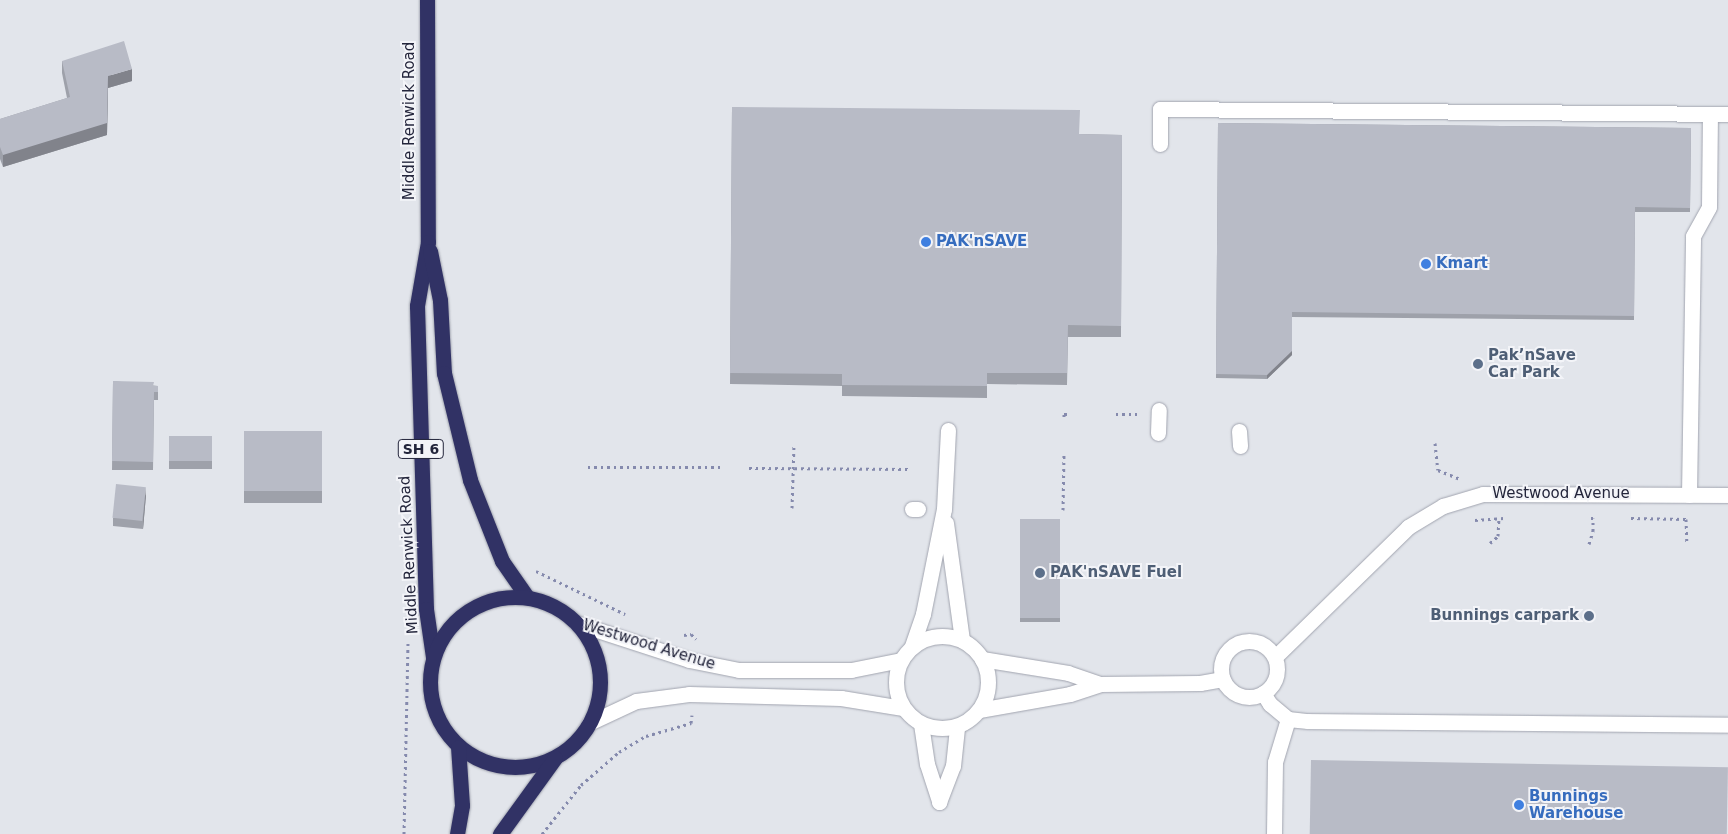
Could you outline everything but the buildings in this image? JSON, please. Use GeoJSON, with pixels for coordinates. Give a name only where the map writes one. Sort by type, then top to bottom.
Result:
{"type":"FeatureCollection","features":[{"type":"Feature","properties":{"kind":"highway","name":"Middle Renwick Road"},"geometry":{"type":"LineString","coordinates":[[427,0],[428,242],[417,306],[426,609],[433,657]]}},
{"type":"Feature","properties":{"kind":"highway","name":"Middle Renwick Road"},"geometry":{"type":"LineString","coordinates":[[428,242],[440,300],[446,383],[470,480],[502,561],[528,597]]}},
{"type":"Feature","properties":{"kind":"highway","name":"SH 6"},"geometry":{"type":"LineString","coordinates":[[500,834],[555,758],[575,743],[589,723],[599,689],[597,660],[589,640],[576,623],[546,602],[528,597],[503,597],[480,604],[459,617],[443,635],[433,657],[430,690],[436,713],[458,747],[480,760],[505,767],[531,766],[555,758]]}},
{"type":"Feature","properties":{"kind":"highway","name":"SH 6"},"geometry":{"type":"LineString","coordinates":[[457,834],[462,805],[458,747]]}},
{"type":"Feature","properties":{"kind":"street"},"geometry":{"type":"LineString","coordinates":[[1160,144],[1160,109],[1728,114]]}},
{"type":"Feature","properties":{"kind":"street"},"geometry":{"type":"LineString","coordinates":[[1689,495],[1693,236],[1708,207],[1710,114]]}},
{"type":"Feature","properties":{"kind":"street"},"geometry":{"type":"LineString","coordinates":[[1151,412],[1158,433]]}},
{"type":"Feature","properties":{"kind":"street"},"geometry":{"type":"LineString","coordinates":[[948,430],[944,509],[923,614],[912,646],[901,660],[896,676],[897,693],[903,708],[921,724],[939,728],[957,726],[979,710],[1070,694],[1100,684],[1200,683],[1223,679]]}},
{"type":"Feature","properties":{"kind":"street"},"geometry":{"type":"LineString","coordinates":[[1240,431],[1240,446]]}},
{"type":"Feature","properties":{"kind":"street","name":"Westwood Avenue"},"geometry":{"type":"LineString","coordinates":[[1275,657],[1408,527],[1443,506],[1483,494],[1728,495]]}},
{"type":"Feature","properties":{"kind":"street"},"geometry":{"type":"LineString","coordinates":[[944,509],[962,640]]}},
{"type":"Feature","properties":{"kind":"street","name":"Westwood Avenue"},"geometry":{"type":"LineString","coordinates":[[576,623],[689,660],[739,670],[851,670],[901,660]]}},
{"type":"Feature","properties":{"kind":"street"},"geometry":{"type":"LineString","coordinates":[[912,646],[928,638],[945,635],[962,640],[982,658],[1068,673],[1100,684]]}},
{"type":"Feature","properties":{"kind":"street"},"geometry":{"type":"LineString","coordinates":[[1240,642],[1261,644],[1275,657],[1276,676],[1264,693],[1248,697],[1238,695],[1223,679],[1222,662],[1231,647],[1240,642]]}},
{"type":"Feature","properties":{"kind":"street"},"geometry":{"type":"LineString","coordinates":[[979,710],[988,685],[982,658]]}},
{"type":"Feature","properties":{"kind":"street"},"geometry":{"type":"LineString","coordinates":[[1264,693],[1270,704],[1288,719],[1728,725]]}},
{"type":"Feature","properties":{"kind":"street","name":"Westwood Avenue"},"geometry":{"type":"LineString","coordinates":[[589,723],[636,701],[690,694],[841,698],[903,708]]}},
{"type":"Feature","properties":{"kind":"street"},"geometry":{"type":"LineString","coordinates":[[1274,834],[1275,762],[1288,719]]}},
{"type":"Feature","properties":{"kind":"street"},"geometry":{"type":"LineString","coordinates":[[921,724],[927,764],[939,802],[953,766],[957,726]]}},
{"type":"Feature","properties":{"kind":"path"},"geometry":{"type":"LineString","coordinates":[[1116,414],[1151,412]]}},
{"type":"Feature","properties":{"kind":"path"},"geometry":{"type":"LineString","coordinates":[[1064,417],[1064,414],[1071,414]]}},
{"type":"Feature","properties":{"kind":"path"},"geometry":{"type":"LineString","coordinates":[[1436,443],[1438,470],[1456,476],[1462,482]]}},
{"type":"Feature","properties":{"kind":"path"},"geometry":{"type":"LineString","coordinates":[[792,508],[794,444]]}},
{"type":"Feature","properties":{"kind":"path"},"geometry":{"type":"LineString","coordinates":[[1063,510],[1064,454]]}},
{"type":"Feature","properties":{"kind":"path"},"geometry":{"type":"LineString","coordinates":[[588,467],[720,467]]}},
{"type":"Feature","properties":{"kind":"path"},"geometry":{"type":"LineString","coordinates":[[749,468],[908,469]]}},
{"type":"Feature","properties":{"kind":"path"},"geometry":{"type":"LineString","coordinates":[[1470,514],[1480,521],[1508,518]]}},
{"type":"Feature","properties":{"kind":"path"},"geometry":{"type":"LineString","coordinates":[[1490,543],[1498,536],[1498,518]]}},
{"type":"Feature","properties":{"kind":"path"},"geometry":{"type":"LineString","coordinates":[[1583,518],[1602,518]]}},
{"type":"Feature","properties":{"kind":"path"},"geometry":{"type":"LineString","coordinates":[[1589,544],[1593,518]]}},
{"type":"Feature","properties":{"kind":"path"},"geometry":{"type":"LineString","coordinates":[[1621,518],[1686,519],[1687,543]]}},
{"type":"Feature","properties":{"kind":"path"},"geometry":{"type":"LineString","coordinates":[[530,566],[555,583],[627,615]]}},
{"type":"Feature","properties":{"kind":"path"},"geometry":{"type":"LineString","coordinates":[[682,635],[691,634],[696,638],[696,648]]}},
{"type":"Feature","properties":{"kind":"path"},"geometry":{"type":"LineString","coordinates":[[404,834],[408,636]]}},
{"type":"Feature","properties":{"kind":"path"},"geometry":{"type":"LineString","coordinates":[[542,834],[581,785],[619,752],[646,736],[691,723],[692,706]]}},
{"type":"Feature","properties":{"kind":"place","name":"PAK'nSAVE"},"geometry":{"type":"Point","coordinates":[926,242]}},
{"type":"Feature","properties":{"kind":"place","name":"Kmart"},"geometry":{"type":"Point","coordinates":[1426,264]}},
{"type":"Feature","properties":{"kind":"place","name":"Pak’nSave Car Park"},"geometry":{"type":"Point","coordinates":[1478,364]}},
{"type":"Feature","properties":{"kind":"place","name":"PAK'nSAVE Fuel"},"geometry":{"type":"Point","coordinates":[1040,573]}},
{"type":"Feature","properties":{"kind":"place","name":"Bunnings carpark"},"geometry":{"type":"Point","coordinates":[1589,616]}},
{"type":"Feature","properties":{"kind":"place","name":"Bunnings Warehouse"},"geometry":{"type":"Point","coordinates":[1519,805]}}]}
